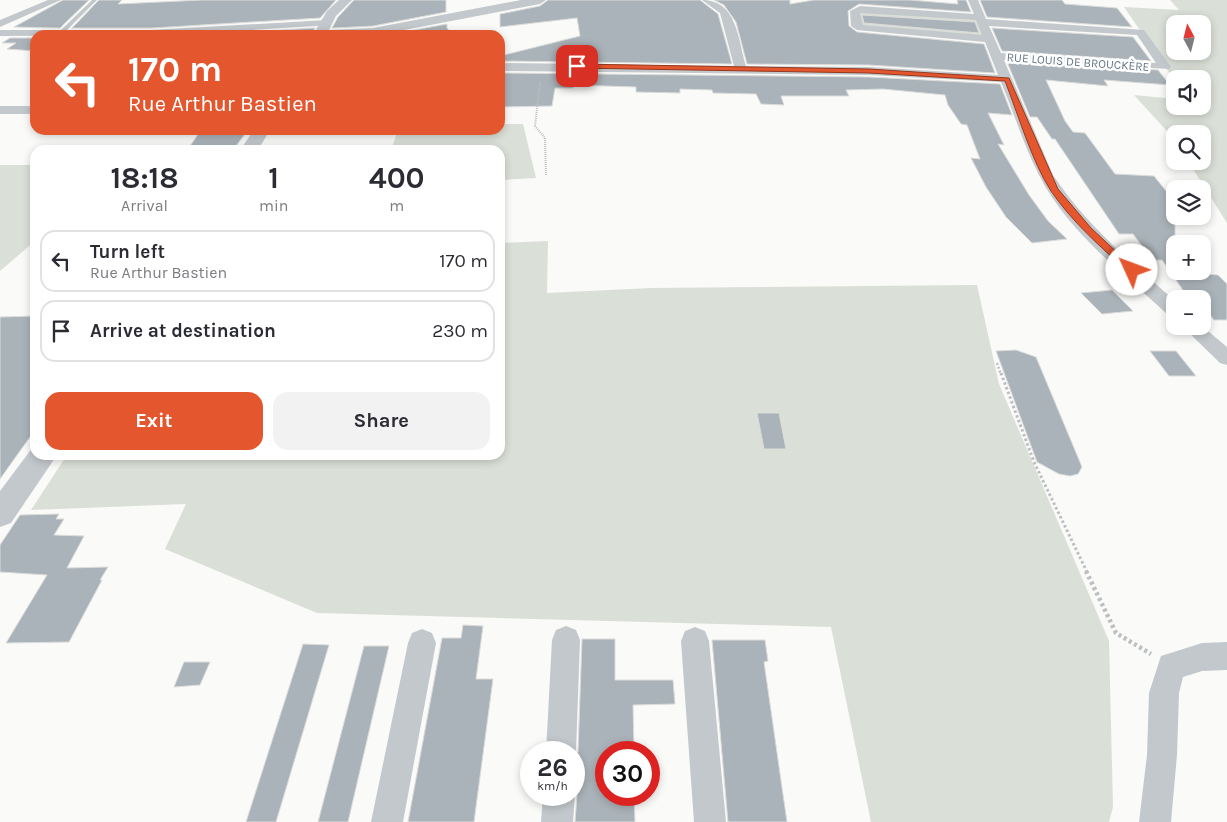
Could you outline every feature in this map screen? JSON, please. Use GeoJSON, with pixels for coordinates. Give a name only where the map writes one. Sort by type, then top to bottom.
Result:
{"type":"FeatureCollection","features":[{"type":"Feature","properties":{"kind":"street"},"geometry":{"type":"LineString","coordinates":[[0,24],[56,0]]}},
{"type":"Feature","properties":{"kind":"street"},"geometry":{"type":"LineString","coordinates":[[323,30],[331,14],[346,0]]}},
{"type":"Feature","properties":{"kind":"street"},"geometry":{"type":"LineString","coordinates":[[383,30],[540,0]]}},
{"type":"Feature","properties":{"kind":"street"},"geometry":{"type":"LineString","coordinates":[[706,0],[725,12],[741,69]]}},
{"type":"Feature","properties":{"kind":"street"},"geometry":{"type":"LineString","coordinates":[[973,0],[991,39],[1046,175],[1055,190],[1088,230],[1166,303]]}},
{"type":"Feature","properties":{"kind":"street"},"geometry":{"type":"LineString","coordinates":[[981,20],[855,11],[856,26],[861,28],[991,39]]}},
{"type":"Feature","properties":{"kind":"street","name":"RUE LOUIS DE BROUCKÈRE"},"geometry":{"type":"LineString","coordinates":[[981,20],[1140,32],[1164,63],[1165,67],[998,56]]}},
{"type":"Feature","properties":{"kind":"street"},"geometry":{"type":"LineString","coordinates":[[0,33],[30,34]]}},
{"type":"Feature","properties":{"kind":"street"},"geometry":{"type":"LineString","coordinates":[[505,67],[869,71],[1007,79]]}},
{"type":"Feature","properties":{"kind":"street"},"geometry":{"type":"LineString","coordinates":[[0,110],[30,110]]}},
{"type":"Feature","properties":{"kind":"street"},"geometry":{"type":"LineString","coordinates":[[1201,335],[1227,358]]}},
{"type":"Feature","properties":{"kind":"street"},"geometry":{"type":"LineString","coordinates":[[0,514],[40,460]]}},
{"type":"Feature","properties":{"kind":"street"},"geometry":{"type":"LineString","coordinates":[[561,741],[566,640]]}},
{"type":"Feature","properties":{"kind":"street"},"geometry":{"type":"LineString","coordinates":[[695,641],[710,822]]}},
{"type":"Feature","properties":{"kind":"street"},"geometry":{"type":"LineString","coordinates":[[387,822],[422,643]]}},
{"type":"Feature","properties":{"kind":"street"},"geometry":{"type":"LineString","coordinates":[[1155,822],[1162,755],[1164,693],[1171,666],[1202,657],[1227,656]]}},
{"type":"Feature","properties":{"kind":"street"},"geometry":{"type":"LineString","coordinates":[[557,822],[558,806]]}},
{"type":"Feature","properties":{"kind":"lane"},"geometry":{"type":"LineString","coordinates":[[64,30],[95,0]]}},
{"type":"Feature","properties":{"kind":"path"},"geometry":{"type":"LineString","coordinates":[[541,66],[534,126],[546,138],[546,176]]}},
{"type":"Feature","properties":{"kind":"path"},"geometry":{"type":"LineString","coordinates":[[997,363],[1034,462],[1116,633],[1171,666]]}},
{"type":"Feature","properties":{"kind":"shaded area"},"geometry":{"type":"Polygon","coordinates":[[[1170,0],[1227,0],[1227,223],[1211,198],[1211,180],[1200,180],[1194,170],[1211,170],[1211,125],[1166,125],[1166,130],[1134,95],[1166,98],[1166,115],[1211,115],[1211,70],[1167,70],[1124,7],[1179,10],[1170,0]]]}},
{"type":"Feature","properties":{"kind":"shaded area"},"geometry":{"type":"Polygon","coordinates":[[[860,9],[979,17],[991,39],[856,26],[860,9]]]}},
{"type":"Feature","properties":{"kind":"shaded area"},"geometry":{"type":"Polygon","coordinates":[[[505,124],[523,124],[536,178],[505,180],[505,145],[393,145],[396,135],[505,135],[505,124]]]}},
{"type":"Feature","properties":{"kind":"shaded area"},"geometry":{"type":"Polygon","coordinates":[[[0,165],[30,165],[30,245],[0,271],[0,165]]]}},
{"type":"Feature","properties":{"kind":"shaded area"},"geometry":{"type":"Polygon","coordinates":[[[548,241],[547,293],[651,288],[977,285],[999,384],[1109,641],[1113,807],[1109,822],[871,822],[831,627],[317,613],[165,549],[186,504],[31,510],[64,460],[505,460],[505,243],[548,241]]]}},
{"type":"Feature","properties":{"kind":"building"},"geometry":{"type":"Polygon","coordinates":[[[63,0],[89,0],[60,28],[14,27],[63,0]]]}},
{"type":"Feature","properties":{"kind":"building"},"geometry":{"type":"Polygon","coordinates":[[[99,0],[122,0],[118,4],[202,0],[336,0],[320,18],[151,28],[72,28],[99,0]]]}},
{"type":"Feature","properties":{"kind":"building"},"geometry":{"type":"Polygon","coordinates":[[[354,0],[446,0],[446,12],[373,26],[332,28],[338,17],[354,0]]]}},
{"type":"Feature","properties":{"kind":"building"},"geometry":{"type":"Polygon","coordinates":[[[548,0],[700,0],[718,14],[732,64],[505,61],[505,55],[580,36],[577,18],[500,27],[500,14],[540,6],[548,0]]]}},
{"type":"Feature","properties":{"kind":"building"},"geometry":{"type":"Polygon","coordinates":[[[714,0],[790,0],[790,4],[814,0],[910,0],[958,4],[957,0],[966,0],[971,12],[859,4],[848,11],[849,26],[857,32],[984,44],[995,73],[869,65],[747,64],[736,22],[724,5],[714,0]]]}},
{"type":"Feature","properties":{"kind":"building"},"geometry":{"type":"Polygon","coordinates":[[[980,0],[1062,0],[1065,4],[1117,8],[1132,27],[987,17],[980,0]]]}},
{"type":"Feature","properties":{"kind":"building"},"geometry":{"type":"Polygon","coordinates":[[[862,15],[975,22],[979,33],[864,23],[862,15]]]}},
{"type":"Feature","properties":{"kind":"building"},"geometry":{"type":"Polygon","coordinates":[[[447,24],[448,30],[415,30],[447,24]]]}},
{"type":"Feature","properties":{"kind":"building"},"geometry":{"type":"Polygon","coordinates":[[[315,28],[314,30],[282,30],[315,28]]]}},
{"type":"Feature","properties":{"kind":"building"},"geometry":{"type":"Polygon","coordinates":[[[992,28],[1133,37],[1151,61],[1002,51],[992,28]]]}},
{"type":"Feature","properties":{"kind":"building"},"geometry":{"type":"Polygon","coordinates":[[[10,38],[30,38],[30,51],[7,49],[16,43],[2,43],[10,38]]]}},
{"type":"Feature","properties":{"kind":"building"},"geometry":{"type":"Polygon","coordinates":[[[1007,62],[1158,70],[1166,80],[1166,85],[1104,80],[1108,86],[1046,80],[1065,121],[1073,132],[1085,133],[1115,174],[1154,176],[1166,191],[1166,225],[1175,225],[1175,235],[1166,235],[1166,266],[1162,260],[1156,260],[1149,250],[1145,250],[1133,234],[1119,234],[1055,139],[1052,139],[1037,117],[1030,117],[1007,62]]]}},
{"type":"Feature","properties":{"kind":"building"},"geometry":{"type":"Polygon","coordinates":[[[505,73],[869,77],[1000,84],[1012,115],[988,113],[1004,145],[998,144],[1029,195],[1048,221],[1067,239],[1032,243],[1006,217],[986,187],[971,158],[980,159],[967,125],[961,124],[948,105],[945,95],[883,89],[846,90],[849,96],[781,96],[784,105],[761,104],[756,94],[713,93],[712,90],[680,89],[680,93],[636,92],[636,87],[574,85],[573,88],[555,88],[552,106],[505,107],[505,73]]]}},
{"type":"Feature","properties":{"kind":"building"},"geometry":{"type":"Polygon","coordinates":[[[198,135],[244,135],[237,145],[191,145],[198,135]]]}},
{"type":"Feature","properties":{"kind":"building"},"geometry":{"type":"Polygon","coordinates":[[[1211,275],[1218,275],[1227,284],[1227,320],[1214,320],[1211,316],[1211,290],[1183,290],[1176,280],[1211,280],[1211,275]]]}},
{"type":"Feature","properties":{"kind":"building"},"geometry":{"type":"Polygon","coordinates":[[[1112,290],[1133,311],[1102,314],[1081,293],[1112,290]]]}},
{"type":"Feature","properties":{"kind":"building"},"geometry":{"type":"Polygon","coordinates":[[[30,316],[30,437],[0,479],[0,317],[30,316]]]}},
{"type":"Feature","properties":{"kind":"building"},"geometry":{"type":"Polygon","coordinates":[[[1016,350],[1036,357],[1082,467],[1078,474],[1070,476],[1059,474],[1037,462],[996,351],[1016,350]]]}},
{"type":"Feature","properties":{"kind":"building"},"geometry":{"type":"Polygon","coordinates":[[[1150,351],[1176,351],[1196,376],[1169,376],[1150,351]]]}},
{"type":"Feature","properties":{"kind":"building"},"geometry":{"type":"Polygon","coordinates":[[[757,413],[779,413],[786,449],[764,449],[757,413]]]}},
{"type":"Feature","properties":{"kind":"building"},"geometry":{"type":"Polygon","coordinates":[[[59,514],[56,519],[64,519],[54,535],[84,536],[67,568],[108,567],[69,642],[6,643],[47,575],[0,572],[0,545],[20,515],[59,514]]]}},
{"type":"Feature","properties":{"kind":"building"},"geometry":{"type":"Polygon","coordinates":[[[463,625],[483,626],[476,679],[493,679],[474,822],[408,822],[442,638],[461,638],[463,625]]]}},
{"type":"Feature","properties":{"kind":"building"},"geometry":{"type":"Polygon","coordinates":[[[582,639],[615,639],[615,680],[673,680],[675,704],[633,705],[634,741],[595,741],[595,806],[634,806],[635,822],[575,822],[576,806],[585,806],[585,741],[578,741],[582,639]]]}},
{"type":"Feature","properties":{"kind":"building"},"geometry":{"type":"Polygon","coordinates":[[[712,640],[765,640],[768,661],[764,662],[787,822],[728,822],[712,640]]]}},
{"type":"Feature","properties":{"kind":"building"},"geometry":{"type":"Polygon","coordinates":[[[303,644],[329,645],[276,822],[246,822],[303,644]]]}},
{"type":"Feature","properties":{"kind":"building"},"geometry":{"type":"Polygon","coordinates":[[[364,646],[389,646],[348,822],[318,822],[364,646]]]}},
{"type":"Feature","properties":{"kind":"building"},"geometry":{"type":"Polygon","coordinates":[[[184,662],[210,662],[200,685],[174,687],[184,662]]]}},
{"type":"Feature","properties":{"kind":"route"},"geometry":{"type":"LineString","coordinates":[[577,66],[905,72],[1007,79],[1046,175],[1055,190],[1088,230],[1132,270]]}}]}
